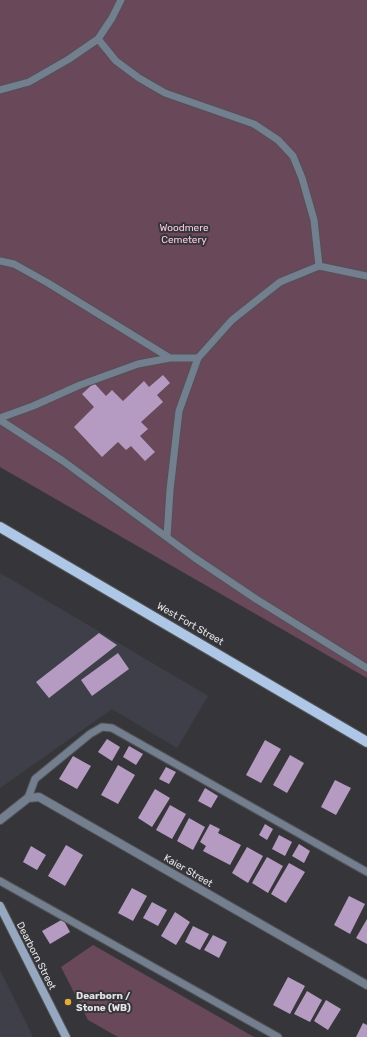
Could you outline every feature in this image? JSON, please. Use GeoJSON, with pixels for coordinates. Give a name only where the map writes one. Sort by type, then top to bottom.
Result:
{"type":"FeatureCollection","features":[{"type":"Feature","properties":{"kind":"main road","name":"West Fort Street"},"geometry":{"type":"LineString","coordinates":[[0,527],[367,742]]}},
{"type":"Feature","properties":{"kind":"street","name":"Kaier Street"},"geometry":{"type":"LineString","coordinates":[[28,798],[38,797],[54,805],[367,986]]}},
{"type":"Feature","properties":{"kind":"street"},"geometry":{"type":"LineString","coordinates":[[0,820],[28,798]]}},
{"type":"Feature","properties":{"kind":"street","name":"Dearborn Street"},"geometry":{"type":"LineString","coordinates":[[0,906],[66,1037]]}},
{"type":"Feature","properties":{"kind":"lane"},"geometry":{"type":"LineString","coordinates":[[0,90],[29,82],[69,59],[98,39],[112,18],[121,0]]}},
{"type":"Feature","properties":{"kind":"lane"},"geometry":{"type":"LineString","coordinates":[[98,39],[116,61],[139,78],[165,93],[254,124],[278,140],[293,156],[302,178],[314,220],[319,266]]}},
{"type":"Feature","properties":{"kind":"lane"},"geometry":{"type":"LineString","coordinates":[[0,261],[14,264],[48,283],[170,358]]}},
{"type":"Feature","properties":{"kind":"lane"},"geometry":{"type":"LineString","coordinates":[[167,537],[170,490],[179,411],[198,358],[232,320],[280,282],[319,266],[367,276]]}},
{"type":"Feature","properties":{"kind":"lane"},"geometry":{"type":"LineString","coordinates":[[0,419],[80,385],[138,364],[170,358],[198,358]]}},
{"type":"Feature","properties":{"kind":"lane"},"geometry":{"type":"LineString","coordinates":[[0,419],[63,461],[167,537],[256,599],[367,668]]}},
{"type":"Feature","properties":{"kind":"lane"},"geometry":{"type":"LineString","coordinates":[[28,798],[35,779],[90,734],[102,727],[112,728],[367,872]]}},
{"type":"Feature","properties":{"kind":"lane"},"geometry":{"type":"LineString","coordinates":[[0,881],[278,1037]]}},
{"type":"Feature","properties":{"kind":"shaded area"},"geometry":{"type":"Polygon","coordinates":[[[0,573],[208,696],[177,748],[112,709],[0,788],[0,573]]]}},
{"type":"Feature","properties":{"kind":"shaded area"},"geometry":{"type":"Polygon","coordinates":[[[0,970],[33,1037],[0,1037],[0,970]]]}},
{"type":"Feature","properties":{"kind":"green space","name":"Woodmere Cemetery"},"geometry":{"type":"Polygon","coordinates":[[[0,0],[367,0],[367,678],[0,467],[0,0]]]}},
{"type":"Feature","properties":{"kind":"green space"},"geometry":{"type":"Polygon","coordinates":[[[93,945],[254,1037],[118,1037],[88,1020],[61,967],[93,945]]]}},
{"type":"Feature","properties":{"kind":"building"},"geometry":{"type":"Polygon","coordinates":[[[163,375],[170,383],[157,395],[163,402],[141,422],[148,429],[140,436],[155,452],[145,461],[131,446],[126,450],[118,442],[102,457],[74,427],[94,407],[82,394],[94,383],[106,396],[112,390],[123,401],[144,381],[149,387],[163,375]]]}},
{"type":"Feature","properties":{"kind":"building"},"geometry":{"type":"Polygon","coordinates":[[[99,633],[117,645],[49,698],[36,682],[99,633]]]}},
{"type":"Feature","properties":{"kind":"building"},"geometry":{"type":"Polygon","coordinates":[[[118,653],[129,669],[92,696],[81,680],[118,653]]]}},
{"type":"Feature","properties":{"kind":"building"},"geometry":{"type":"Polygon","coordinates":[[[107,739],[120,747],[112,761],[98,752],[107,739]]]}},
{"type":"Feature","properties":{"kind":"building"},"geometry":{"type":"Polygon","coordinates":[[[265,740],[281,749],[261,783],[246,775],[265,740]]]}},
{"type":"Feature","properties":{"kind":"building"},"geometry":{"type":"Polygon","coordinates":[[[129,746],[143,754],[136,765],[123,757],[129,746]]]}},
{"type":"Feature","properties":{"kind":"building"},"geometry":{"type":"Polygon","coordinates":[[[290,755],[304,763],[287,793],[273,785],[290,755]]]}},
{"type":"Feature","properties":{"kind":"building"},"geometry":{"type":"Polygon","coordinates":[[[73,756],[91,766],[77,789],[59,779],[73,756]]]}},
{"type":"Feature","properties":{"kind":"building"},"geometry":{"type":"Polygon","coordinates":[[[118,765],[135,775],[118,804],[101,795],[118,765]]]}},
{"type":"Feature","properties":{"kind":"building"},"geometry":{"type":"Polygon","coordinates":[[[166,767],[176,772],[169,784],[159,779],[166,767]]]}},
{"type":"Feature","properties":{"kind":"building"},"geometry":{"type":"Polygon","coordinates":[[[335,780],[351,788],[336,815],[321,807],[335,780]]]}},
{"type":"Feature","properties":{"kind":"building"},"geometry":{"type":"Polygon","coordinates":[[[205,788],[218,796],[211,808],[198,801],[205,788]]]}},
{"type":"Feature","properties":{"kind":"building"},"geometry":{"type":"Polygon","coordinates":[[[155,789],[170,798],[152,827],[138,818],[155,789]]]}},
{"type":"Feature","properties":{"kind":"building"},"geometry":{"type":"Polygon","coordinates":[[[170,805],[186,814],[172,839],[156,830],[170,805]]]}},
{"type":"Feature","properties":{"kind":"building"},"geometry":{"type":"Polygon","coordinates":[[[189,818],[205,827],[193,850],[177,841],[189,818]]]}},
{"type":"Feature","properties":{"kind":"building"},"geometry":{"type":"Polygon","coordinates":[[[210,824],[220,829],[218,833],[241,845],[230,865],[203,851],[206,846],[200,842],[210,824]]]}},
{"type":"Feature","properties":{"kind":"building"},"geometry":{"type":"Polygon","coordinates":[[[265,824],[273,829],[267,840],[259,835],[265,824]]]}},
{"type":"Feature","properties":{"kind":"building"},"geometry":{"type":"Polygon","coordinates":[[[279,835],[292,842],[285,856],[272,849],[279,835]]]}},
{"type":"Feature","properties":{"kind":"building"},"geometry":{"type":"Polygon","coordinates":[[[299,844],[310,851],[304,863],[292,856],[299,844]]]}},
{"type":"Feature","properties":{"kind":"building"},"geometry":{"type":"Polygon","coordinates":[[[66,845],[83,855],[65,886],[48,876],[66,845]]]}},
{"type":"Feature","properties":{"kind":"building"},"geometry":{"type":"Polygon","coordinates":[[[31,846],[46,855],[37,870],[23,862],[31,846]]]}},
{"type":"Feature","properties":{"kind":"building"},"geometry":{"type":"Polygon","coordinates":[[[247,847],[263,856],[248,883],[232,873],[247,847]]]}},
{"type":"Feature","properties":{"kind":"building"},"geometry":{"type":"Polygon","coordinates":[[[267,857],[283,866],[268,893],[252,883],[267,857]]]}},
{"type":"Feature","properties":{"kind":"building"},"geometry":{"type":"Polygon","coordinates":[[[289,863],[305,872],[286,903],[271,894],[289,863]]]}},
{"type":"Feature","properties":{"kind":"building"},"geometry":{"type":"Polygon","coordinates":[[[132,888],[147,896],[133,921],[118,913],[132,888]]]}},
{"type":"Feature","properties":{"kind":"building"},"geometry":{"type":"Polygon","coordinates":[[[349,896],[365,904],[350,934],[334,925],[349,896]]]}},
{"type":"Feature","properties":{"kind":"building"},"geometry":{"type":"Polygon","coordinates":[[[152,902],[167,910],[158,926],[143,918],[152,902]]]}},
{"type":"Feature","properties":{"kind":"building"},"geometry":{"type":"Polygon","coordinates":[[[175,912],[190,922],[176,945],[161,936],[175,912]]]}},
{"type":"Feature","properties":{"kind":"building"},"geometry":{"type":"Polygon","coordinates":[[[63,919],[70,932],[50,944],[42,931],[63,919]]]}},
{"type":"Feature","properties":{"kind":"building"},"geometry":{"type":"Polygon","coordinates":[[[367,919],[367,944],[356,938],[367,919]]]}},
{"type":"Feature","properties":{"kind":"building"},"geometry":{"type":"Polygon","coordinates":[[[193,926],[209,934],[200,950],[185,942],[193,926]]]}},
{"type":"Feature","properties":{"kind":"building"},"geometry":{"type":"Polygon","coordinates":[[[213,935],[227,942],[219,958],[204,950],[213,935]]]}},
{"type":"Feature","properties":{"kind":"building"},"geometry":{"type":"Polygon","coordinates":[[[288,977],[305,986],[290,1014],[273,1005],[288,977]]]}},
{"type":"Feature","properties":{"kind":"building"},"geometry":{"type":"Polygon","coordinates":[[[307,991],[322,1000],[310,1022],[294,1014],[307,991]]]}},
{"type":"Feature","properties":{"kind":"building"},"geometry":{"type":"Polygon","coordinates":[[[326,1000],[341,1009],[328,1030],[314,1021],[326,1000]]]}},
{"type":"Feature","properties":{"kind":"building"},"geometry":{"type":"Polygon","coordinates":[[[363,1023],[367,1025],[367,1037],[356,1037],[363,1023]]]}},
{"type":"Feature","properties":{"kind":"place","name":"Dearborn / Stone (WB)"},"geometry":{"type":"Point","coordinates":[68,1002]}}]}
